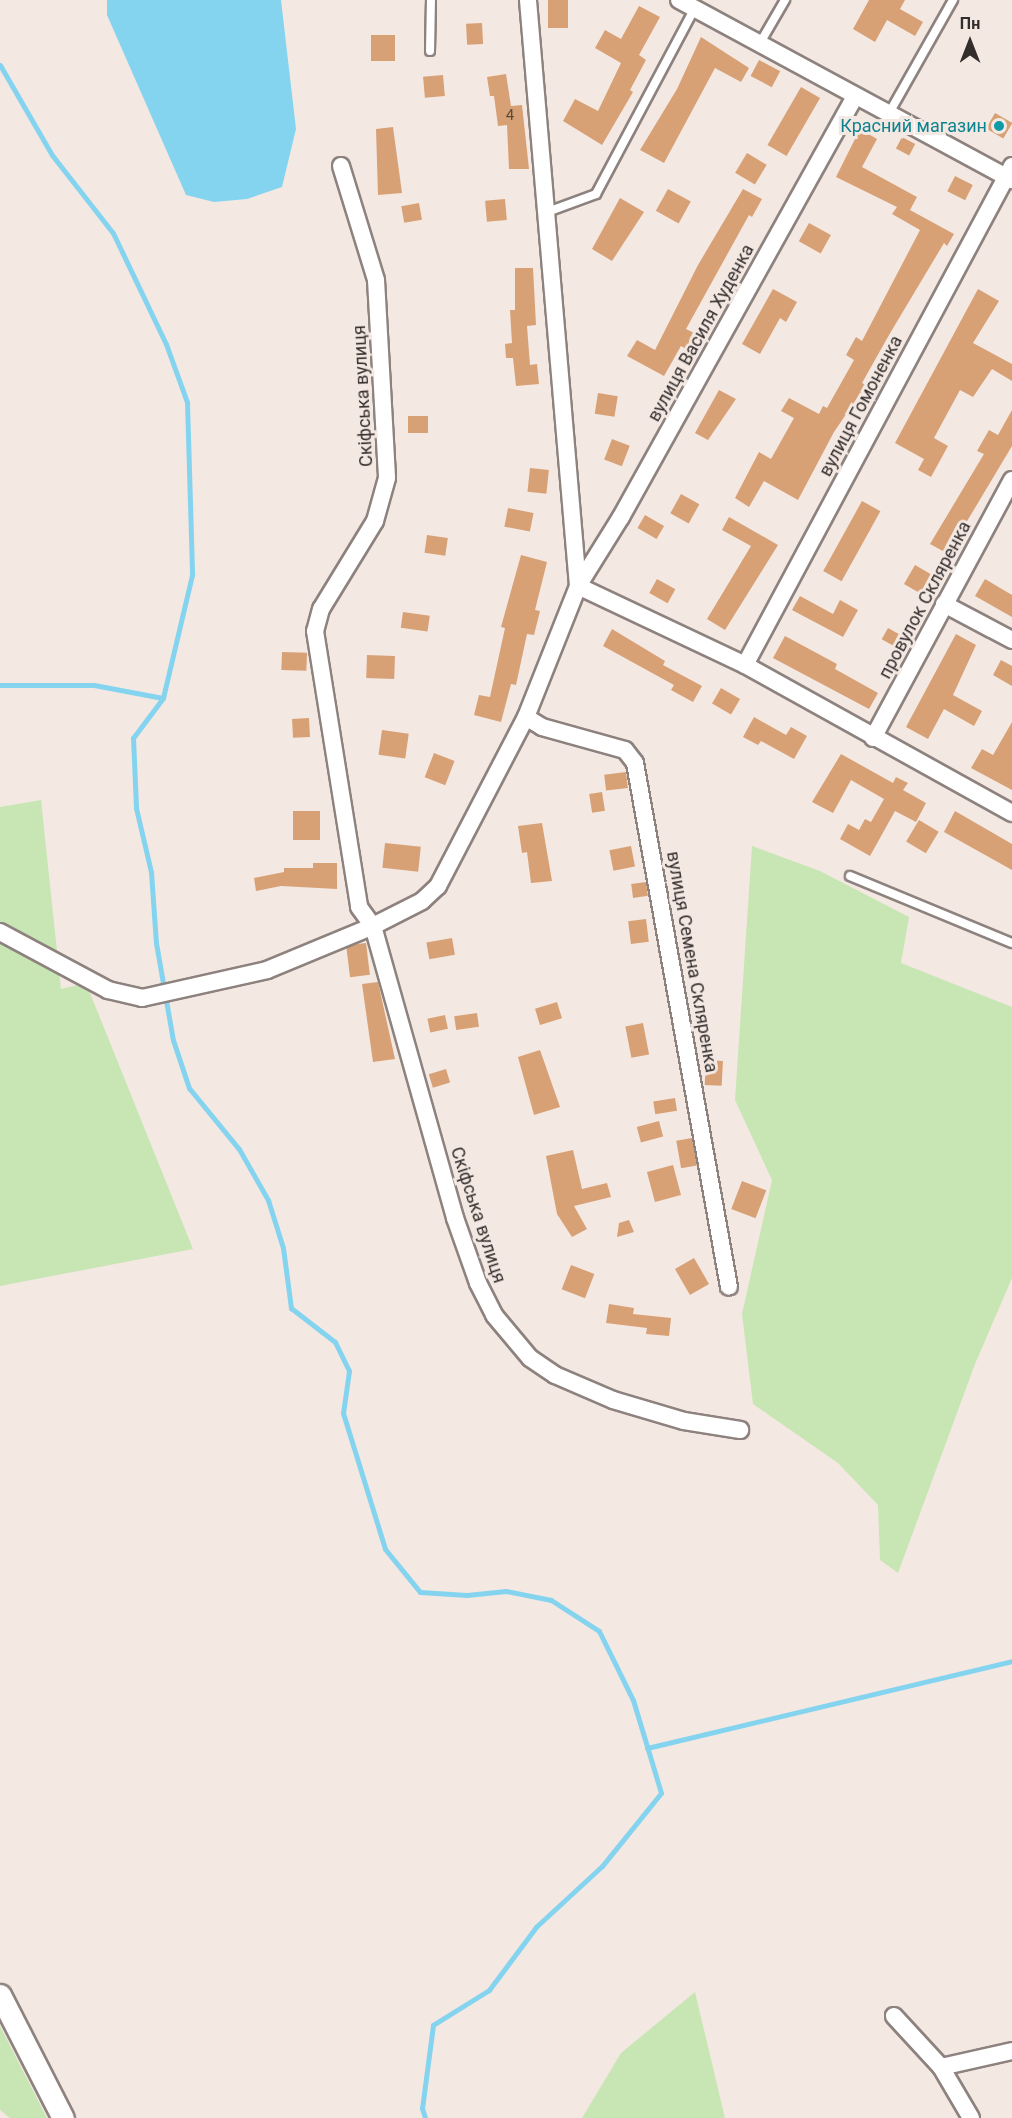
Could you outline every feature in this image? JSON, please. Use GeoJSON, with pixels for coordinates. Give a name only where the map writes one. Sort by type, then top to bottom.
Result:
{"type":"FeatureCollection","features":[{"type":"Feature","properties":{"kind":"street"},"geometry":{"type":"LineString","coordinates":[[0,932],[108,990],[125,997],[142,998],[267,970],[373,926],[422,901],[438,886],[526,717],[578,586],[528,0]]}},
{"type":"Feature","properties":{"kind":"street"},"geometry":{"type":"LineString","coordinates":[[679,0],[887,115],[1010,174]]}},
{"type":"Feature","properties":{"kind":"street","name":"вулиця Василя Худенка"},"geometry":{"type":"LineString","coordinates":[[578,586],[621,517],[855,97]]}},
{"type":"Feature","properties":{"kind":"street","name":"Скіфська вулиця"},"geometry":{"type":"LineString","coordinates":[[341,166],[376,280],[387,478],[375,521],[321,609],[315,631],[359,907],[373,926],[455,1218],[478,1283],[506,1334],[530,1358],[555,1375],[613,1400],[684,1421],[740,1430]]}},
{"type":"Feature","properties":{"kind":"street","name":"вулиця Гомоненка"},"geometry":{"type":"LineString","coordinates":[[745,666],[1010,174]]}},
{"type":"Feature","properties":{"kind":"street","name":"провулок Скляренка"},"geometry":{"type":"LineString","coordinates":[[873,738],[1012,480]]}},
{"type":"Feature","properties":{"kind":"street"},"geometry":{"type":"LineString","coordinates":[[578,586],[745,666],[1012,813]]}},
{"type":"Feature","properties":{"kind":"street"},"geometry":{"type":"LineString","coordinates":[[944,604],[1012,640]]}},
{"type":"Feature","properties":{"kind":"street","name":"вулиця Семена Скляренка"},"geometry":{"type":"LineString","coordinates":[[526,717],[542,727],[625,750],[635,763],[642,787],[729,1287]]}},
{"type":"Feature","properties":{"kind":"street"},"geometry":{"type":"LineString","coordinates":[[0,1995],[63,2118]]}},
{"type":"Feature","properties":{"kind":"street"},"geometry":{"type":"LineString","coordinates":[[894,2016],[941,2067],[971,2118]]}},
{"type":"Feature","properties":{"kind":"street"},"geometry":{"type":"LineString","coordinates":[[941,2067],[1012,2051]]}},
{"type":"Feature","properties":{"kind":"lane"},"geometry":{"type":"LineString","coordinates":[[430,0],[430,51]]}},
{"type":"Feature","properties":{"kind":"lane"},"geometry":{"type":"LineString","coordinates":[[760,43],[785,0]]}},
{"type":"Feature","properties":{"kind":"lane"},"geometry":{"type":"LineString","coordinates":[[887,115],[953,0]]}},
{"type":"Feature","properties":{"kind":"lane"},"geometry":{"type":"LineString","coordinates":[[547,212],[596,194],[695,8]]}},
{"type":"Feature","properties":{"kind":"lane"},"geometry":{"type":"LineString","coordinates":[[850,876],[1012,943]]}},
{"type":"Feature","properties":{"kind":"green space"},"geometry":{"type":"Polygon","coordinates":[[[41,800],[61,989],[86,983],[193,1249],[0,1286],[0,807],[41,800]]]}},
{"type":"Feature","properties":{"kind":"green space"},"geometry":{"type":"Polygon","coordinates":[[[752,846],[820,871],[909,917],[901,963],[1012,1007],[1012,1278],[975,1364],[898,1573],[880,1560],[878,1505],[838,1463],[753,1404],[742,1314],[772,1180],[735,1100],[752,846]]]}},
{"type":"Feature","properties":{"kind":"green space"},"geometry":{"type":"Polygon","coordinates":[[[695,1992],[725,2118],[582,2118],[621,2053],[695,1992]]]}},
{"type":"Feature","properties":{"kind":"green space"},"geometry":{"type":"Polygon","coordinates":[[[0,2026],[47,2118],[10,2118],[0,2110],[0,2026]]]}},
{"type":"Feature","properties":{"kind":"water"},"geometry":{"type":"Polygon","coordinates":[[[107,0],[281,0],[296,129],[282,187],[247,199],[214,202],[186,195],[107,15],[107,0]]]}},
{"type":"Feature","properties":{"kind":"building"},"geometry":{"type":"Polygon","coordinates":[[[548,0],[568,0],[568,28],[548,28],[548,0]]]}},
{"type":"Feature","properties":{"kind":"building"},"geometry":{"type":"Polygon","coordinates":[[[869,0],[905,0],[900,9],[923,22],[915,36],[887,20],[875,42],[853,29],[869,0]]]}},
{"type":"Feature","properties":{"kind":"building"},"geometry":{"type":"Polygon","coordinates":[[[639,6],[660,17],[639,55],[646,60],[630,90],[633,92],[602,145],[563,121],[575,99],[598,111],[621,63],[595,48],[605,30],[621,39],[639,6]]]}},
{"type":"Feature","properties":{"kind":"building"},"geometry":{"type":"Polygon","coordinates":[[[482,23],[483,44],[467,45],[466,24],[482,23]]]}},
{"type":"Feature","properties":{"kind":"building"},"geometry":{"type":"Polygon","coordinates":[[[371,35],[395,35],[395,61],[371,61],[371,35]]]}},
{"type":"Feature","properties":{"kind":"building"},"geometry":{"type":"Polygon","coordinates":[[[701,37],[749,68],[741,82],[715,68],[664,163],[640,150],[677,89],[701,37]]]}},
{"type":"Feature","properties":{"kind":"building"},"geometry":{"type":"Polygon","coordinates":[[[759,60],[780,71],[772,87],[751,76],[759,60]]]}},
{"type":"Feature","properties":{"kind":"building"},"geometry":{"type":"Polygon","coordinates":[[[506,74],[511,106],[522,105],[529,169],[509,169],[507,125],[498,126],[494,96],[490,96],[487,77],[506,74]]]}},
{"type":"Feature","properties":{"kind":"building"},"geometry":{"type":"Polygon","coordinates":[[[443,75],[445,96],[425,98],[423,77],[443,75]]]}},
{"type":"Feature","properties":{"kind":"building"},"geometry":{"type":"Polygon","coordinates":[[[801,87],[820,98],[787,156],[768,145],[801,87]]]}},
{"type":"Feature","properties":{"kind":"building","name":"Красний магазин"},"geometry":{"type":"Polygon","coordinates":[[[995,113],[1012,123],[1003,139],[986,129],[995,113]]]}},
{"type":"Feature","properties":{"kind":"building"},"geometry":{"type":"Polygon","coordinates":[[[393,127],[402,193],[378,195],[376,129],[393,127]]]}},
{"type":"Feature","properties":{"kind":"building"},"geometry":{"type":"Polygon","coordinates":[[[860,129],[877,139],[862,167],[917,197],[910,210],[954,234],[947,246],[944,243],[889,335],[862,383],[866,385],[834,432],[798,500],[764,481],[749,507],[735,498],[759,452],[771,459],[794,418],[781,411],[789,398],[819,414],[823,406],[827,408],[854,360],[846,355],[856,337],[862,341],[920,230],[892,214],[897,207],[836,177],[860,129]]]}},
{"type":"Feature","properties":{"kind":"building"},"geometry":{"type":"Polygon","coordinates":[[[902,137],[915,144],[909,156],[896,148],[902,137]]]}},
{"type":"Feature","properties":{"kind":"building"},"geometry":{"type":"Polygon","coordinates":[[[747,153],[767,165],[755,185],[735,173],[747,153]]]}},
{"type":"Feature","properties":{"kind":"building"},"geometry":{"type":"Polygon","coordinates":[[[955,176],[973,185],[965,200],[947,191],[955,176]]]}},
{"type":"Feature","properties":{"kind":"building"},"geometry":{"type":"Polygon","coordinates":[[[668,189],[691,202],[679,223],[656,211],[668,189]]]}},
{"type":"Feature","properties":{"kind":"building"},"geometry":{"type":"Polygon","coordinates":[[[743,189],[762,199],[752,217],[749,215],[686,329],[694,333],[686,349],[681,346],[664,376],[627,356],[637,340],[655,350],[698,265],[743,189]]]}},
{"type":"Feature","properties":{"kind":"building"},"geometry":{"type":"Polygon","coordinates":[[[620,198],[644,212],[612,261],[592,249],[620,198]]]}},
{"type":"Feature","properties":{"kind":"building"},"geometry":{"type":"Polygon","coordinates":[[[505,199],[507,220],[487,222],[485,201],[505,199]]]}},
{"type":"Feature","properties":{"kind":"building"},"geometry":{"type":"Polygon","coordinates":[[[419,203],[422,220],[404,223],[401,206],[419,203]]]}},
{"type":"Feature","properties":{"kind":"building"},"geometry":{"type":"Polygon","coordinates":[[[809,223],[831,235],[821,253],[799,241],[809,223]]]}},
{"type":"Feature","properties":{"kind":"building"},"geometry":{"type":"Polygon","coordinates":[[[515,268],[533,268],[536,325],[527,326],[530,365],[537,364],[539,384],[516,386],[513,358],[506,358],[505,344],[512,343],[510,310],[515,310],[515,268]]]}},
{"type":"Feature","properties":{"kind":"building"},"geometry":{"type":"Polygon","coordinates":[[[773,289],[797,302],[786,322],[780,318],[760,354],[742,344],[773,289]]]}},
{"type":"Feature","properties":{"kind":"building"},"geometry":{"type":"Polygon","coordinates":[[[978,289],[999,301],[973,343],[1012,364],[1012,381],[992,369],[973,397],[960,390],[934,438],[948,446],[931,477],[918,470],[924,459],[895,443],[978,289]]]}},
{"type":"Feature","properties":{"kind":"building"},"geometry":{"type":"Polygon","coordinates":[[[719,390],[736,399],[708,440],[695,433],[719,390]]]}},
{"type":"Feature","properties":{"kind":"building"},"geometry":{"type":"Polygon","coordinates":[[[598,393],[618,396],[614,417],[595,414],[598,393]]]}},
{"type":"Feature","properties":{"kind":"building"},"geometry":{"type":"Polygon","coordinates":[[[1012,410],[1012,446],[957,538],[961,541],[952,556],[930,544],[984,454],[977,451],[989,430],[998,435],[1012,410]]]}},
{"type":"Feature","properties":{"kind":"building"},"geometry":{"type":"Polygon","coordinates":[[[408,416],[428,416],[428,433],[408,433],[408,416]]]}},
{"type":"Feature","properties":{"kind":"building"},"geometry":{"type":"Polygon","coordinates":[[[612,439],[630,446],[622,466],[604,460],[612,439]]]}},
{"type":"Feature","properties":{"kind":"building"},"geometry":{"type":"Polygon","coordinates":[[[530,468],[549,470],[546,494],[527,492],[530,468]]]}},
{"type":"Feature","properties":{"kind":"building"},"geometry":{"type":"Polygon","coordinates":[[[681,494],[699,504],[689,523],[670,513],[681,494]]]}},
{"type":"Feature","properties":{"kind":"building"},"geometry":{"type":"Polygon","coordinates":[[[862,501],[880,511],[842,581],[823,571],[862,501]]]}},
{"type":"Feature","properties":{"kind":"building"},"geometry":{"type":"Polygon","coordinates":[[[508,508],[534,513],[530,532],[504,527],[508,508]]]}},
{"type":"Feature","properties":{"kind":"building"},"geometry":{"type":"Polygon","coordinates":[[[645,515],[664,526],[657,539],[638,528],[645,515]]]}},
{"type":"Feature","properties":{"kind":"building"},"geometry":{"type":"Polygon","coordinates":[[[729,517],[778,545],[725,630],[707,619],[751,546],[722,530],[729,517]]]}},
{"type":"Feature","properties":{"kind":"building"},"geometry":{"type":"Polygon","coordinates":[[[427,535],[448,538],[445,556],[424,553],[427,535]]]}},
{"type":"Feature","properties":{"kind":"building"},"geometry":{"type":"Polygon","coordinates":[[[521,555],[547,562],[535,610],[540,611],[534,635],[527,634],[516,685],[511,684],[501,722],[474,715],[479,695],[490,697],[505,628],[501,627],[521,555]]]}},
{"type":"Feature","properties":{"kind":"building"},"geometry":{"type":"Polygon","coordinates":[[[915,565],[939,579],[928,598],[904,584],[915,565]]]}},
{"type":"Feature","properties":{"kind":"building"},"geometry":{"type":"Polygon","coordinates":[[[657,579],[675,589],[668,603],[649,593],[657,579]]]}},
{"type":"Feature","properties":{"kind":"building"},"geometry":{"type":"Polygon","coordinates":[[[985,579],[1012,595],[1012,617],[975,596],[985,579]]]}},
{"type":"Feature","properties":{"kind":"building"},"geometry":{"type":"Polygon","coordinates":[[[800,596],[833,614],[840,600],[858,610],[843,637],[792,610],[800,596]]]}},
{"type":"Feature","properties":{"kind":"building"},"geometry":{"type":"Polygon","coordinates":[[[403,612],[430,616],[428,632],[401,628],[403,612]]]}},
{"type":"Feature","properties":{"kind":"building"},"geometry":{"type":"Polygon","coordinates":[[[888,628],[904,637],[897,648],[882,639],[888,628]]]}},
{"type":"Feature","properties":{"kind":"building"},"geometry":{"type":"Polygon","coordinates":[[[612,629],[665,661],[663,665],[702,686],[693,702],[671,690],[674,685],[603,646],[612,629]]]}},
{"type":"Feature","properties":{"kind":"building"},"geometry":{"type":"Polygon","coordinates":[[[956,634],[976,645],[953,695],[982,711],[974,726],[944,709],[928,739],[906,727],[956,634]]]}},
{"type":"Feature","properties":{"kind":"building"},"geometry":{"type":"Polygon","coordinates":[[[785,636],[837,664],[835,669],[878,693],[869,709],[773,658],[785,636]]]}},
{"type":"Feature","properties":{"kind":"building"},"geometry":{"type":"Polygon","coordinates":[[[282,652],[307,653],[306,671],[281,670],[282,652]]]}},
{"type":"Feature","properties":{"kind":"building"},"geometry":{"type":"Polygon","coordinates":[[[367,655],[395,656],[394,679],[366,678],[367,655]]]}},
{"type":"Feature","properties":{"kind":"building"},"geometry":{"type":"Polygon","coordinates":[[[1001,660],[1012,666],[1012,686],[993,675],[1001,660]]]}},
{"type":"Feature","properties":{"kind":"building"},"geometry":{"type":"Polygon","coordinates":[[[721,688],[740,699],[731,715],[712,704],[721,688]]]}},
{"type":"Feature","properties":{"kind":"building"},"geometry":{"type":"Polygon","coordinates":[[[754,717],[786,735],[791,727],[807,736],[794,759],[761,741],[758,745],[743,737],[754,717]]]}},
{"type":"Feature","properties":{"kind":"building"},"geometry":{"type":"Polygon","coordinates":[[[309,718],[310,737],[293,738],[292,719],[309,718]]]}},
{"type":"Feature","properties":{"kind":"building"},"geometry":{"type":"Polygon","coordinates":[[[1012,722],[1012,790],[971,768],[982,749],[993,755],[1012,722]]]}},
{"type":"Feature","properties":{"kind":"building"},"geometry":{"type":"Polygon","coordinates":[[[382,730],[409,734],[405,759],[379,755],[382,730]]]}},
{"type":"Feature","properties":{"kind":"building"},"geometry":{"type":"Polygon","coordinates":[[[434,753],[455,761],[445,785],[425,777],[434,753]]]}},
{"type":"Feature","properties":{"kind":"building"},"geometry":{"type":"Polygon","coordinates":[[[841,754],[893,783],[896,777],[908,783],[903,790],[926,803],[916,822],[895,811],[870,856],[840,839],[848,824],[859,830],[865,819],[871,822],[884,799],[851,780],[833,813],[812,802],[841,754]]]}},
{"type":"Feature","properties":{"kind":"building"},"geometry":{"type":"Polygon","coordinates":[[[626,772],[628,788],[606,791],[604,775],[626,772]]]}},
{"type":"Feature","properties":{"kind":"building"},"geometry":{"type":"Polygon","coordinates":[[[602,792],[605,811],[592,813],[589,794],[602,792]]]}},
{"type":"Feature","properties":{"kind":"building"},"geometry":{"type":"Polygon","coordinates":[[[293,811],[320,811],[320,840],[293,840],[293,811]]]}},
{"type":"Feature","properties":{"kind":"building"},"geometry":{"type":"Polygon","coordinates":[[[955,811],[1012,844],[1012,870],[944,832],[955,811]]]}},
{"type":"Feature","properties":{"kind":"building"},"geometry":{"type":"Polygon","coordinates":[[[919,820],[939,832],[926,853],[906,841],[919,820]]]}},
{"type":"Feature","properties":{"kind":"building"},"geometry":{"type":"Polygon","coordinates":[[[542,823],[552,881],[531,883],[527,852],[522,853],[518,826],[542,823]]]}},
{"type":"Feature","properties":{"kind":"building"},"geometry":{"type":"Polygon","coordinates":[[[385,843],[421,847],[418,872],[382,868],[385,843]]]}},
{"type":"Feature","properties":{"kind":"building"},"geometry":{"type":"Polygon","coordinates":[[[631,846],[635,867],[613,871],[609,850],[631,846]]]}},
{"type":"Feature","properties":{"kind":"building"},"geometry":{"type":"Polygon","coordinates":[[[313,863],[337,863],[337,889],[281,886],[256,891],[254,878],[284,872],[284,868],[313,868],[313,863]]]}},
{"type":"Feature","properties":{"kind":"building"},"geometry":{"type":"Polygon","coordinates":[[[646,882],[648,896],[633,898],[631,884],[646,882]]]}},
{"type":"Feature","properties":{"kind":"building"},"geometry":{"type":"Polygon","coordinates":[[[646,919],[649,942],[631,944],[628,921],[646,919]]]}},
{"type":"Feature","properties":{"kind":"building"},"geometry":{"type":"Polygon","coordinates":[[[452,938],[455,955],[429,959],[426,943],[452,938]]]}},
{"type":"Feature","properties":{"kind":"building"},"geometry":{"type":"Polygon","coordinates":[[[366,943],[370,975],[350,977],[346,945],[366,943]]]}},
{"type":"Feature","properties":{"kind":"building"},"geometry":{"type":"Polygon","coordinates":[[[378,982],[395,1059],[373,1062],[362,984],[378,982]]]}},
{"type":"Feature","properties":{"kind":"building"},"geometry":{"type":"Polygon","coordinates":[[[557,1002],[562,1018],[540,1025],[535,1009],[557,1002]]]}},
{"type":"Feature","properties":{"kind":"building"},"geometry":{"type":"Polygon","coordinates":[[[477,1013],[479,1027],[456,1030],[454,1016],[477,1013]]]}},
{"type":"Feature","properties":{"kind":"building"},"geometry":{"type":"Polygon","coordinates":[[[445,1015],[448,1029],[430,1032],[427,1019],[445,1015]]]}},
{"type":"Feature","properties":{"kind":"building"},"geometry":{"type":"Polygon","coordinates":[[[643,1023],[649,1054],[631,1058],[625,1026],[643,1023]]]}},
{"type":"Feature","properties":{"kind":"building"},"geometry":{"type":"Polygon","coordinates":[[[540,1050],[560,1107],[534,1115],[518,1057],[540,1050]]]}},
{"type":"Feature","properties":{"kind":"building"},"geometry":{"type":"Polygon","coordinates":[[[706,1060],[723,1061],[722,1086],[705,1085],[706,1060]]]}},
{"type":"Feature","properties":{"kind":"building"},"geometry":{"type":"Polygon","coordinates":[[[446,1069],[450,1082],[433,1088],[429,1074],[446,1069]]]}},
{"type":"Feature","properties":{"kind":"building"},"geometry":{"type":"Polygon","coordinates":[[[675,1098],[677,1111],[655,1114],[653,1101],[675,1098]]]}},
{"type":"Feature","properties":{"kind":"building"},"geometry":{"type":"Polygon","coordinates":[[[659,1121],[663,1136],[641,1142],[637,1127],[659,1121]]]}},
{"type":"Feature","properties":{"kind":"building"},"geometry":{"type":"Polygon","coordinates":[[[692,1138],[697,1166],[681,1168],[676,1141],[692,1138]]]}},
{"type":"Feature","properties":{"kind":"building"},"geometry":{"type":"Polygon","coordinates":[[[573,1150],[582,1189],[607,1183],[611,1197],[574,1206],[587,1229],[572,1237],[557,1214],[546,1156],[573,1150]]]}},
{"type":"Feature","properties":{"kind":"building"},"geometry":{"type":"Polygon","coordinates":[[[673,1165],[681,1195],[655,1202],[647,1172],[673,1165]]]}},
{"type":"Feature","properties":{"kind":"building"},"geometry":{"type":"Polygon","coordinates":[[[742,1181],[766,1190],[756,1218],[731,1209],[742,1181]]]}},
{"type":"Feature","properties":{"kind":"building"},"geometry":{"type":"Polygon","coordinates":[[[629,1220],[634,1232],[617,1237],[619,1223],[629,1220]]]}},
{"type":"Feature","properties":{"kind":"building"},"geometry":{"type":"Polygon","coordinates":[[[694,1258],[709,1284],[690,1295],[675,1269],[694,1258]]]}},
{"type":"Feature","properties":{"kind":"building"},"geometry":{"type":"Polygon","coordinates":[[[571,1265],[594,1274],[585,1298],[562,1289],[571,1265]]]}},
{"type":"Feature","properties":{"kind":"building"},"geometry":{"type":"Polygon","coordinates":[[[609,1304],[634,1308],[633,1314],[671,1318],[669,1336],[646,1334],[647,1328],[606,1323],[609,1304]]]}},
{"type":"Feature","properties":{"kind":"waterway"},"geometry":{"type":"LineString","coordinates":[[0,65],[52,155],[113,233],[166,344],[187,402],[192,575],[163,698],[133,738],[136,808],[151,872],[156,943],[173,1040],[189,1088],[239,1149],[268,1200],[283,1248],[291,1308],[335,1342],[349,1371],[343,1413],[385,1549],[420,1592],[467,1595],[506,1591],[551,1600],[599,1631],[633,1700],[661,1793],[602,1866],[536,1927],[489,1990],[433,2025],[422,2108],[425,2118]]}},
{"type":"Feature","properties":{"kind":"waterway"},"geometry":{"type":"LineString","coordinates":[[0,685],[94,685],[163,698]]}},
{"type":"Feature","properties":{"kind":"waterway"},"geometry":{"type":"LineString","coordinates":[[647,1748],[1012,1661]]}},
{"type":"Feature","properties":{"kind":"place","name":"Красний магазин"},"geometry":{"type":"Point","coordinates":[999,126]}}]}
